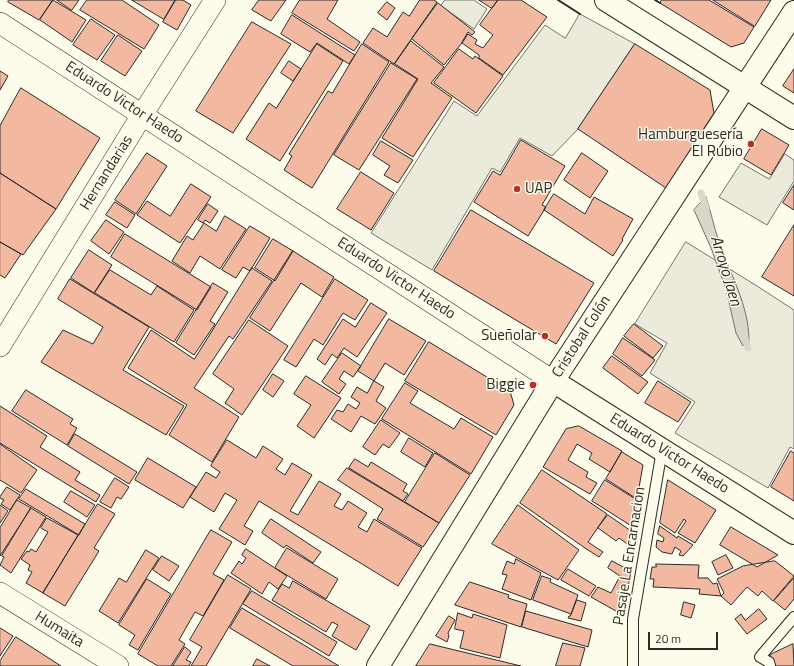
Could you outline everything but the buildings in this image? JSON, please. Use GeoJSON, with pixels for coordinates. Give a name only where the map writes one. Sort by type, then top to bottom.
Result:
{"type":"FeatureCollection","features":[{"type":"Feature","properties":{"kind":"main road"},"geometry":{"type":"LineString","coordinates":[[606,0],[794,118]]}},
{"type":"Feature","properties":{"kind":"main road","name":"Cristobal Colón"},"geometry":{"type":"LineString","coordinates":[[378,666],[553,381],[794,12]]}},
{"type":"Feature","properties":{"kind":"main road","name":"Eduardo Victor Haedo"},"geometry":{"type":"LineString","coordinates":[[553,381],[794,534]]}},
{"type":"Feature","properties":{"kind":"street","name":"Hernandarias"},"geometry":{"type":"LineString","coordinates":[[0,346],[142,115],[215,0]]}},
{"type":"Feature","properties":{"kind":"street","name":"Eduardo Victor Haedo"},"geometry":{"type":"LineString","coordinates":[[0,23],[553,381]]}},
{"type":"Feature","properties":{"kind":"street","name":"Humaita"},"geometry":{"type":"LineString","coordinates":[[0,594],[118,666]]}},
{"type":"Feature","properties":{"kind":"lane","name":"Pasaje La Encarnacion"},"geometry":{"type":"LineString","coordinates":[[633,666],[633,619],[662,450]]}},
{"type":"Feature","properties":{"kind":"lane"},"geometry":{"type":"LineString","coordinates":[[770,666],[769,662],[760,657],[794,617]]}},
{"type":"Feature","properties":{"kind":"shaded area"},"geometry":{"type":"Polygon","coordinates":[[[445,0],[474,0],[487,9],[474,29],[441,6],[445,0]]]}},
{"type":"Feature","properties":{"kind":"shaded area"},"geometry":{"type":"Polygon","coordinates":[[[580,14],[635,44],[578,129],[552,156],[520,138],[500,172],[492,168],[432,270],[371,233],[454,101],[477,116],[545,25],[565,38],[580,14]]]}},
{"type":"Feature","properties":{"kind":"shaded area"},"geometry":{"type":"Polygon","coordinates":[[[785,154],[794,160],[794,181],[767,225],[719,197],[741,163],[769,179],[785,154]]]}},
{"type":"Feature","properties":{"kind":"shaded area"},"geometry":{"type":"Polygon","coordinates":[[[686,242],[794,310],[794,449],[790,447],[768,488],[675,433],[695,402],[650,373],[667,343],[635,324],[686,242]]]}},
{"type":"Feature","properties":{"kind":"water"},"geometry":{"type":"Polygon","coordinates":[[[706,197],[719,242],[746,315],[749,341],[743,346],[736,333],[726,289],[711,248],[694,210],[706,197]]]}},
{"type":"Feature","properties":{"kind":"waterway","name":"Arroyo Jaen"},"geometry":{"type":"LineString","coordinates":[[701,193],[706,208]]}},
{"type":"Feature","properties":{"kind":"waterway","name":"Arroyo Jaen"},"geometry":{"type":"LineString","coordinates":[[744,335],[748,348]]}},
{"type":"Feature","properties":{"kind":"wall"},"geometry":{"type":"LineString","coordinates":[[558,0],[580,14]]}},
{"type":"Feature","properties":{"kind":"wall"},"geometry":{"type":"LineString","coordinates":[[655,0],[660,3]]}},
{"type":"Feature","properties":{"kind":"place","name":"Hamburguesería El Rubio"},"geometry":{"type":"Point","coordinates":[751,144]}},
{"type":"Feature","properties":{"kind":"place","name":"UAP"},"geometry":{"type":"Point","coordinates":[517,189]}},
{"type":"Feature","properties":{"kind":"place","name":"Sueñolar"},"geometry":{"type":"Point","coordinates":[545,336]}},
{"type":"Feature","properties":{"kind":"place","name":"Biggie"},"geometry":{"type":"Point","coordinates":[533,385]}}]}
